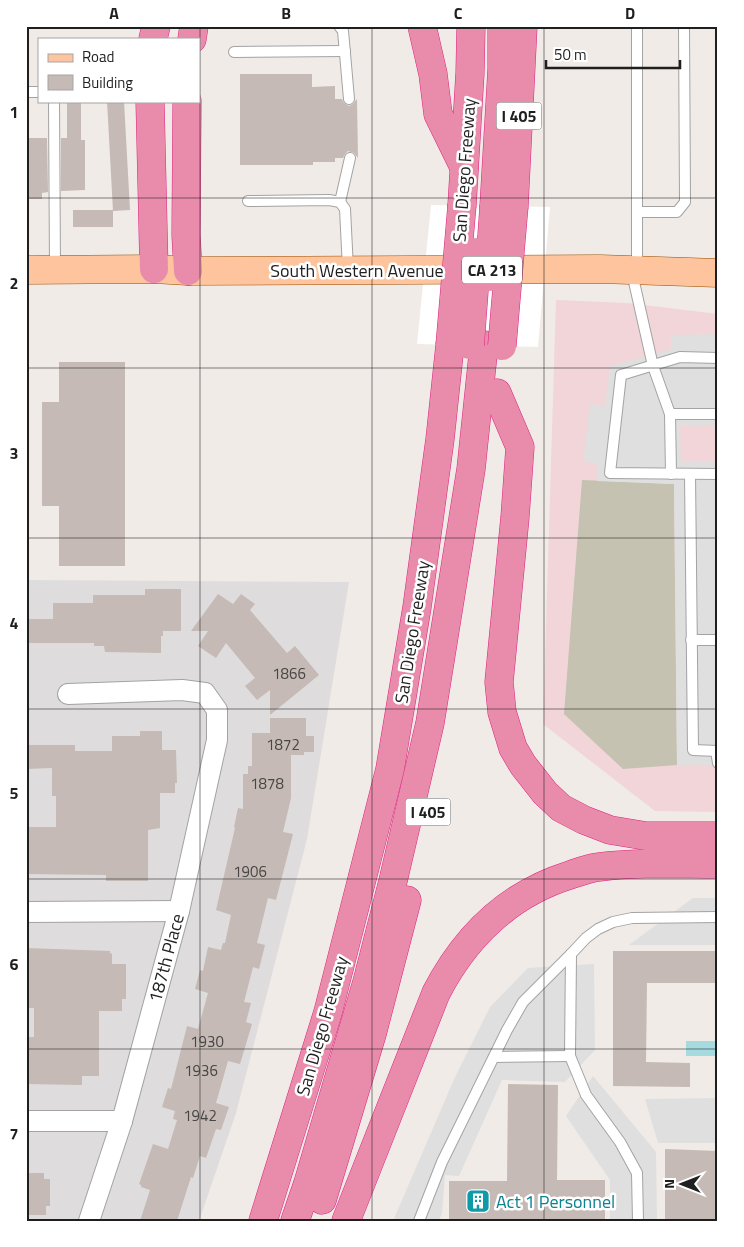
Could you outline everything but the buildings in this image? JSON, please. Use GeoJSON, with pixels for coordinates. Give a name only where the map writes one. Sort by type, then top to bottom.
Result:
{"type":"FeatureCollection","features":[{"type":"Feature","properties":{"kind":"highway"},"geometry":{"type":"LineString","coordinates":[[422,26],[433,74],[438,114],[464,169]]}},
{"type":"Feature","properties":{"kind":"highway","name":"San Diego Freeway"},"geometry":{"type":"LineString","coordinates":[[315,1221],[375,1025],[395,950],[433,787],[450,706],[474,568],[497,393],[476,345],[488,206],[464,169],[471,26]]}},
{"type":"Feature","properties":{"kind":"highway"},"geometry":{"type":"LineString","coordinates":[[488,26],[488,206]]}},
{"type":"Feature","properties":{"kind":"highway"},"geometry":{"type":"LineString","coordinates":[[488,206],[502,69],[502,26]]}},
{"type":"Feature","properties":{"kind":"highway","name":"San Diego Freeway"},"geometry":{"type":"LineString","coordinates":[[263,1221],[328,1012],[390,769],[418,607],[440,439],[476,345],[488,206],[523,26]]}},
{"type":"Feature","properties":{"kind":"highway"},"geometry":{"type":"LineString","coordinates":[[150,102],[154,269]]}},
{"type":"Feature","properties":{"kind":"highway"},"geometry":{"type":"LineString","coordinates":[[187,102],[186,235],[188,271]]}},
{"type":"Feature","properties":{"kind":"highway"},"geometry":{"type":"LineString","coordinates":[[294,1221],[308,1183],[367,982],[430,723],[471,469],[476,345]]}},
{"type":"Feature","properties":{"kind":"highway"},"geometry":{"type":"LineString","coordinates":[[497,393],[520,446],[499,682],[502,712],[513,748],[522,765],[545,793],[561,808],[584,820],[610,830],[646,836],[718,836]]}},
{"type":"Feature","properties":{"kind":"highway"},"geometry":{"type":"LineString","coordinates":[[346,1221],[436,993],[447,970],[484,925],[512,902],[537,887],[597,867],[634,864],[718,864]]}},
{"type":"Feature","properties":{"kind":"main road","name":"South Western Avenue"},"geometry":{"type":"LineString","coordinates":[[26,270],[634,270],[718,273]]}},
{"type":"Feature","properties":{"kind":"street","name":"187th Place"},"geometry":{"type":"LineString","coordinates":[[68,694],[182,690],[206,693],[217,710],[217,740],[179,911],[122,1121],[89,1221]]}},
{"type":"Feature","properties":{"kind":"street"},"geometry":{"type":"LineString","coordinates":[[26,912],[179,911]]}},
{"type":"Feature","properties":{"kind":"street"},"geometry":{"type":"LineString","coordinates":[[26,1120],[122,1121]]}},
{"type":"Feature","properties":{"kind":"lane"},"geometry":{"type":"LineString","coordinates":[[339,26],[342,31],[345,51],[349,99]]}},
{"type":"Feature","properties":{"kind":"lane"},"geometry":{"type":"LineString","coordinates":[[637,26],[638,212],[634,270],[653,366],[670,414],[671,474]]}},
{"type":"Feature","properties":{"kind":"lane"},"geometry":{"type":"LineString","coordinates":[[638,212],[677,212],[684,202],[684,26]]}},
{"type":"Feature","properties":{"kind":"lane"},"geometry":{"type":"LineString","coordinates":[[234,52],[345,51]]}},
{"type":"Feature","properties":{"kind":"lane"},"geometry":{"type":"LineString","coordinates":[[54,102],[55,270]]}},
{"type":"Feature","properties":{"kind":"lane"},"geometry":{"type":"LineString","coordinates":[[340,202],[350,158]]}},
{"type":"Feature","properties":{"kind":"lane"},"geometry":{"type":"LineString","coordinates":[[248,202],[329,200],[340,202],[345,209],[348,270]]}},
{"type":"Feature","properties":{"kind":"lane"},"geometry":{"type":"LineString","coordinates":[[718,358],[680,357],[622,375],[610,473],[718,474]]}},
{"type":"Feature","properties":{"kind":"lane"},"geometry":{"type":"LineString","coordinates":[[670,414],[718,414]]}},
{"type":"Feature","properties":{"kind":"lane"},"geometry":{"type":"LineString","coordinates":[[690,474],[693,750],[717,751],[718,763]]}},
{"type":"Feature","properties":{"kind":"lane"},"geometry":{"type":"LineString","coordinates":[[691,640],[718,640]]}},
{"type":"Feature","properties":{"kind":"lane"},"geometry":{"type":"LineString","coordinates":[[419,1221],[442,1162],[507,1030],[524,1002],[586,938],[598,929],[614,922],[632,918],[718,917]]}},
{"type":"Feature","properties":{"kind":"lane"},"geometry":{"type":"LineString","coordinates":[[571,954],[570,1056],[586,1095],[620,1142],[637,1174],[638,1221]]}},
{"type":"Feature","properties":{"kind":"lane"},"geometry":{"type":"LineString","coordinates":[[495,1057],[570,1056]]}},
{"type":"Feature","properties":{"kind":"shaded area"},"geometry":{"type":"Polygon","coordinates":[[[556,300],[628,303],[718,314],[718,812],[655,811],[543,724],[556,300]]]}},
{"type":"Feature","properties":{"kind":"shaded area"},"geometry":{"type":"Polygon","coordinates":[[[718,334],[718,425],[680,426],[681,462],[718,462],[718,765],[677,765],[674,484],[597,481],[597,464],[583,461],[590,404],[605,406],[610,366],[671,349],[671,335],[718,334]]]}},
{"type":"Feature","properties":{"kind":"shaded area"},"geometry":{"type":"Polygon","coordinates":[[[582,480],[674,484],[677,765],[623,769],[564,714],[582,480]]]}},
{"type":"Feature","properties":{"kind":"shaded area"},"geometry":{"type":"Polygon","coordinates":[[[26,580],[349,582],[307,839],[236,1113],[199,1221],[26,1221],[26,580]]]}},
{"type":"Feature","properties":{"kind":"shaded area"},"geometry":{"type":"Polygon","coordinates":[[[693,898],[718,898],[718,945],[629,945],[693,898]]]}},
{"type":"Feature","properties":{"kind":"shaded area"},"geometry":{"type":"Polygon","coordinates":[[[594,964],[595,1050],[565,1082],[502,1080],[459,1176],[445,1175],[442,1213],[439,1221],[393,1221],[455,1077],[490,1007],[528,968],[594,964]]]}},
{"type":"Feature","properties":{"kind":"shaded area"},"geometry":{"type":"Polygon","coordinates":[[[593,1076],[656,1152],[657,1221],[610,1221],[610,1180],[566,1116],[593,1076]]]}},
{"type":"Feature","properties":{"kind":"shaded area"},"geometry":{"type":"Polygon","coordinates":[[[718,1098],[718,1143],[658,1143],[645,1099],[718,1098]]]}},
{"type":"Feature","properties":{"kind":"water"},"geometry":{"type":"Polygon","coordinates":[[[686,1041],[715,1041],[715,1056],[686,1056],[686,1041]]]}},
{"type":"Feature","properties":{"kind":"pier"},"geometry":{"type":"Polygon","coordinates":[[[431,205],[550,207],[538,347],[417,344],[431,205]]]}},
{"type":"Feature","properties":{"kind":"place","name":"Act 1 Personnel"},"geometry":{"type":"Point","coordinates":[478,1201]}}]}
